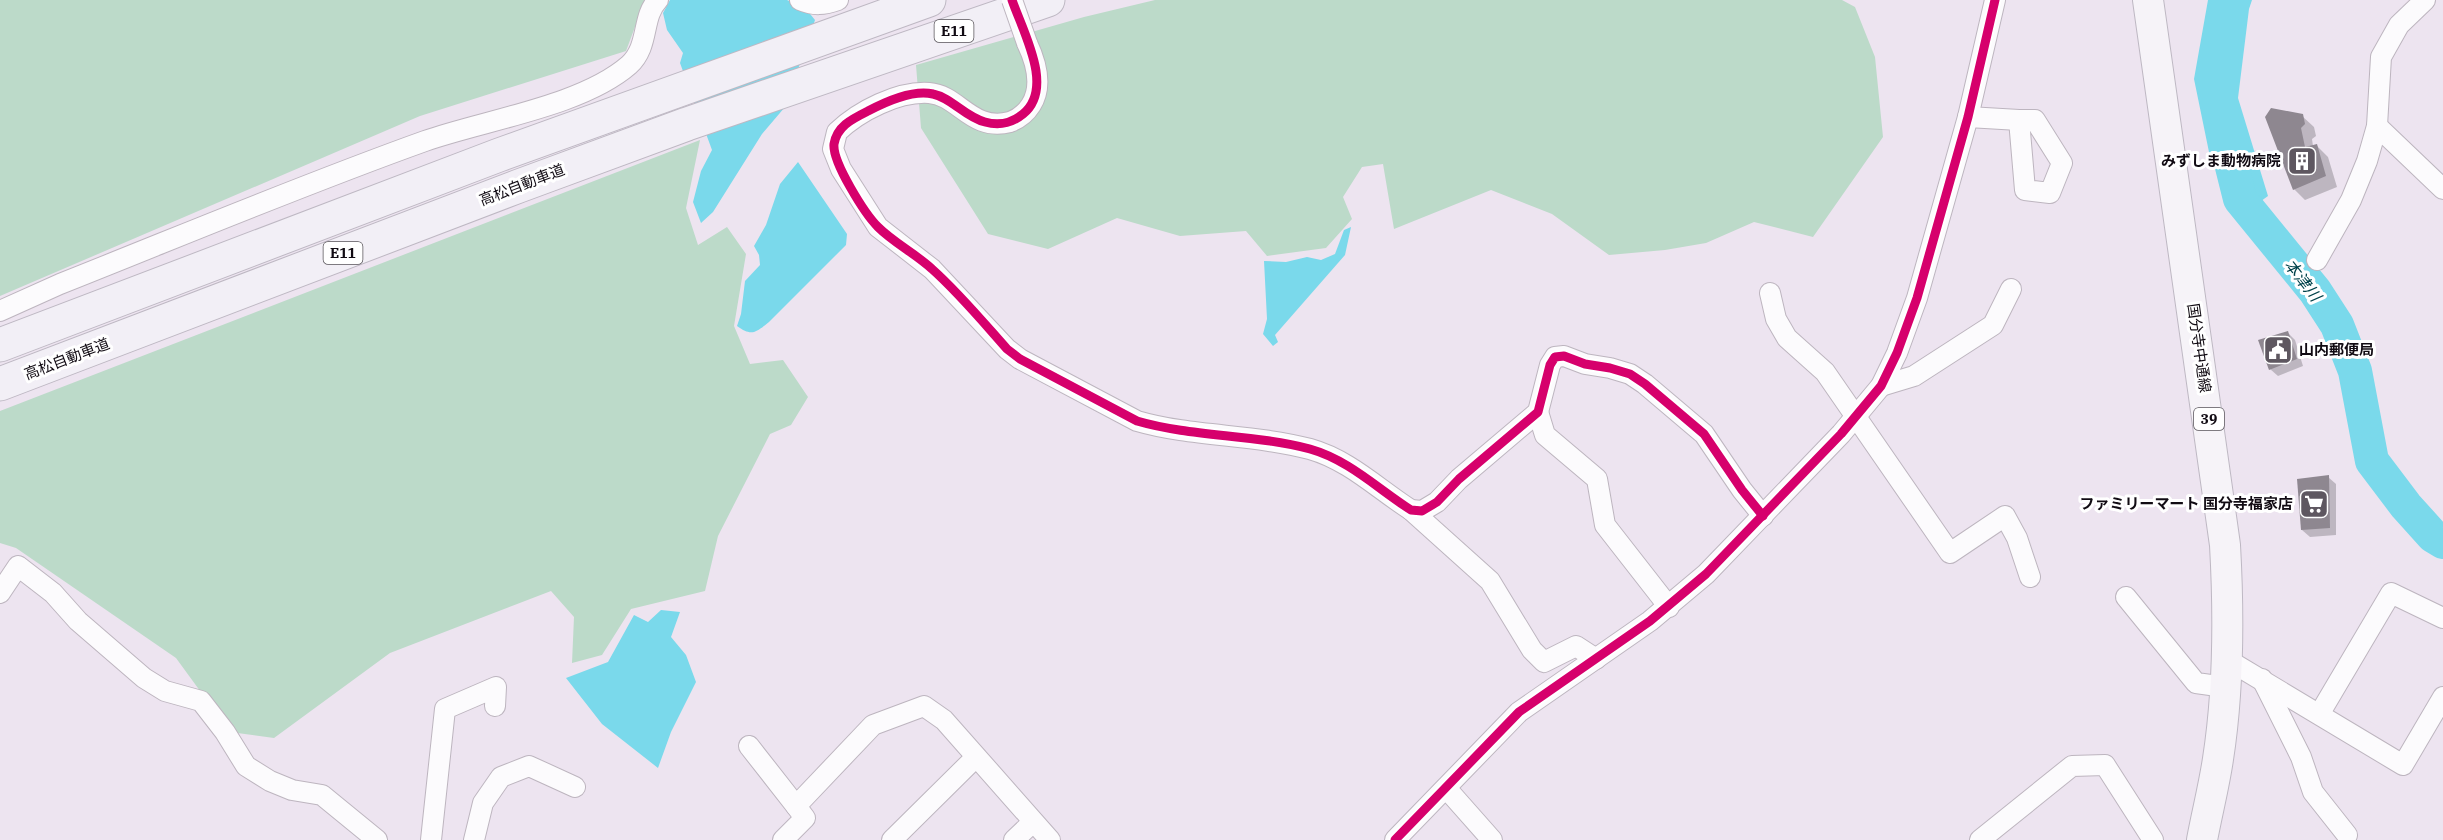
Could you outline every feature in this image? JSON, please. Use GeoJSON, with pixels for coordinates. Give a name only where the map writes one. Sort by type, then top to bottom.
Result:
{"type":"FeatureCollection","features":[{"type":"Feature","properties":{"kind":"highway","name":"E11"},"geometry":{"type":"LineString","coordinates":[[0,345],[499,155],[677,90],[841,15],[929,0]]}},
{"type":"Feature","properties":{"kind":"highway","name":"高松自動車道"},"geometry":{"type":"LineString","coordinates":[[0,384],[687,124],[1048,0]]}},
{"type":"Feature","properties":{"kind":"main road","name":"国分寺中通線"},"geometry":{"type":"LineString","coordinates":[[2148,0],[2225,545],[2229,606],[2227,674],[2218,759],[2202,840]]}},
{"type":"Feature","properties":{"kind":"street"},"geometry":{"type":"LineString","coordinates":[[0,311],[60,284],[426,141],[573,97],[615,75],[631,63],[644,42],[647,19],[658,0]]}},
{"type":"Feature","properties":{"kind":"street"},"geometry":{"type":"LineString","coordinates":[[800,0],[808,4],[821,5],[841,15]]}},
{"type":"Feature","properties":{"kind":"street"},"geometry":{"type":"LineString","coordinates":[[1012,0],[1036,69],[1038,88],[1028,110],[1016,120],[1000,124],[984,122],[933,94],[921,93],[905,96],[859,115],[837,132],[833,149],[841,169],[878,227],[932,269],[1007,349],[1020,359],[1113,410],[1158,427],[1244,437],[1311,449],[1353,468],[1411,510],[1490,581],[1532,650],[1544,662],[1576,646],[1596,659]]}},
{"type":"Feature","properties":{"kind":"street"},"geometry":{"type":"LineString","coordinates":[[1395,840],[1534,699],[1596,659],[1669,607],[1706,574],[1764,516],[1857,416],[1881,386],[1897,353],[1917,298],[1968,117],[1995,0]]}},
{"type":"Feature","properties":{"kind":"street"},"geometry":{"type":"LineString","coordinates":[[2317,260],[2351,200],[2367,161],[2377,126],[2381,57],[2399,25],[2425,0]]}},
{"type":"Feature","properties":{"kind":"street"},"geometry":{"type":"LineString","coordinates":[[1968,117],[2019,120]]}},
{"type":"Feature","properties":{"kind":"street"},"geometry":{"type":"LineString","coordinates":[[2377,126],[2443,189]]}},
{"type":"Feature","properties":{"kind":"street"},"geometry":{"type":"LineString","coordinates":[[1881,386],[1914,376],[1993,325],[2010,289]]}},
{"type":"Feature","properties":{"kind":"street"},"geometry":{"type":"LineString","coordinates":[[1770,293],[1776,320],[1787,338],[1825,372],[1950,553],[2005,516],[2017,538],[2030,577]]}},
{"type":"Feature","properties":{"kind":"street"},"geometry":{"type":"LineString","coordinates":[[1669,607],[1605,525],[1597,478],[1545,435],[1538,412],[1550,365],[1555,357],[1564,356],[1585,364],[1630,374],[1645,384],[1704,435],[1742,490],[1764,516]]}},
{"type":"Feature","properties":{"kind":"street"},"geometry":{"type":"LineString","coordinates":[[1411,510],[1422,511],[1437,502],[1459,479],[1538,412]]}},
{"type":"Feature","properties":{"kind":"street"},"geometry":{"type":"LineString","coordinates":[[0,593],[18,566],[53,593],[78,621],[144,678],[165,691],[201,702],[225,732],[246,766],[270,781],[292,790],[322,795],[377,840]]}},
{"type":"Feature","properties":{"kind":"street"},"geometry":{"type":"LineString","coordinates":[[2320,714],[2391,593],[2443,618]]}},
{"type":"Feature","properties":{"kind":"street"},"geometry":{"type":"LineString","coordinates":[[2126,597],[2196,683],[2227,674],[2262,680],[2403,765],[2443,697]]}},
{"type":"Feature","properties":{"kind":"street"},"geometry":{"type":"LineString","coordinates":[[2262,680],[2273,706],[2301,757],[2313,792],[2347,835]]}},
{"type":"Feature","properties":{"kind":"street"},"geometry":{"type":"LineString","coordinates":[[430,840],[445,708],[496,687],[495,706]]}},
{"type":"Feature","properties":{"kind":"street"},"geometry":{"type":"LineString","coordinates":[[796,806],[873,725],[924,706],[944,720],[1050,840]]}},
{"type":"Feature","properties":{"kind":"street"},"geometry":{"type":"LineString","coordinates":[[749,747],[805,818],[783,840]]}},
{"type":"Feature","properties":{"kind":"street"},"geometry":{"type":"LineString","coordinates":[[892,840],[976,757]]}},
{"type":"Feature","properties":{"kind":"street"},"geometry":{"type":"LineString","coordinates":[[1980,840],[2072,766],[2105,765],[2153,840]]}},
{"type":"Feature","properties":{"kind":"street"},"geometry":{"type":"LineString","coordinates":[[474,840],[483,803],[501,777],[529,766],[575,788]]}},
{"type":"Feature","properties":{"kind":"street"},"geometry":{"type":"LineString","coordinates":[[1446,788],[1492,840]]}},
{"type":"Feature","properties":{"kind":"street"},"geometry":{"type":"LineString","coordinates":[[1014,840],[1033,822]]}},
{"type":"Feature","properties":{"kind":"green space"},"geometry":{"type":"Polygon","coordinates":[[[0,0],[645,0],[626,51],[420,116],[0,296],[0,0]]]}},
{"type":"Feature","properties":{"kind":"green space"},"geometry":{"type":"Polygon","coordinates":[[[1155,0],[1842,0],[1855,7],[1875,57],[1883,137],[1813,237],[1754,222],[1706,243],[1665,250],[1609,255],[1552,214],[1491,190],[1394,229],[1383,164],[1362,167],[1343,197],[1352,219],[1326,248],[1267,256],[1246,231],[1180,236],[1117,218],[1048,249],[988,234],[921,128],[916,65],[1084,17],[1155,0]]]}},
{"type":"Feature","properties":{"kind":"green space"},"geometry":{"type":"Polygon","coordinates":[[[700,140],[686,208],[698,245],[727,227],[746,254],[734,326],[750,364],[783,360],[808,397],[791,425],[770,434],[718,536],[705,591],[631,609],[602,655],[572,663],[574,617],[551,591],[390,653],[274,738],[230,732],[176,658],[16,548],[0,543],[0,411],[700,140]]]}},
{"type":"Feature","properties":{"kind":"water"},"geometry":{"type":"Polygon","coordinates":[[[670,0],[787,0],[806,9],[815,20],[785,107],[762,134],[713,212],[701,223],[693,202],[701,171],[712,150],[680,63],[683,53],[667,30],[663,13],[670,0]]]}},
{"type":"Feature","properties":{"kind":"water"},"geometry":{"type":"Polygon","coordinates":[[[2208,0],[2252,0],[2238,98],[2268,196],[2239,217],[2209,152],[2194,79],[2208,0]]]}},
{"type":"Feature","properties":{"kind":"water"},"geometry":{"type":"Polygon","coordinates":[[[798,162],[847,234],[846,245],[769,322],[757,331],[746,331],[737,326],[741,314],[745,281],[760,265],[759,255],[754,246],[766,225],[780,184],[798,162]]]}},
{"type":"Feature","properties":{"kind":"water"},"geometry":{"type":"Polygon","coordinates":[[[1351,227],[1345,255],[1275,335],[1278,342],[1273,346],[1263,334],[1267,319],[1264,261],[1286,262],[1307,257],[1321,260],[1335,254],[1344,230],[1351,227]]]}},
{"type":"Feature","properties":{"kind":"water"},"geometry":{"type":"Polygon","coordinates":[[[661,610],[680,612],[671,637],[686,655],[696,682],[671,732],[658,768],[602,724],[566,678],[608,662],[634,615],[648,622],[661,610]]]}},
{"type":"Feature","properties":{"kind":"building","name":"みずしま動物病院"},"geometry":{"type":"Polygon","coordinates":[[[2271,108],[2303,114],[2305,124],[2301,128],[2305,147],[2317,144],[2326,176],[2293,190],[2265,117],[2271,108]]]}},
{"type":"Feature","properties":{"kind":"building"},"geometry":{"type":"Polygon","coordinates":[[[2288,331],[2297,359],[2269,370],[2258,340],[2288,331]]]}},
{"type":"Feature","properties":{"kind":"building","name":"ファミリーマート 国分寺福家店"},"geometry":{"type":"Polygon","coordinates":[[[2329,475],[2330,528],[2301,530],[2297,479],[2329,475]]]}},
{"type":"Feature","properties":{"kind":"waterway","name":"本津川"},"geometry":{"type":"LineString","coordinates":[[2232,167],[2240,199],[2315,291],[2337,325],[2355,371],[2372,461],[2406,506],[2433,536],[2443,542]]}},
{"type":"Feature","properties":{"kind":"cycle path"},"geometry":{"type":"LineString","coordinates":[[1012,0],[1029,43],[1036,75],[1036,90],[1032,103],[1023,114],[1014,120],[995,124],[978,120],[940,96],[916,93],[890,100],[851,120],[838,132],[834,144],[838,163],[844,175],[858,200],[878,227],[942,278],[1007,349],[1020,359],[1137,421],[1179,430],[1288,444],[1324,454],[1338,460],[1411,510],[1422,511],[1437,502],[1459,479],[1538,412],[1550,365],[1555,357],[1564,356],[1585,364],[1630,374],[1645,384],[1704,434],[1742,490],[1763,516]]}},
{"type":"Feature","properties":{"kind":"cycle path"},"geometry":{"type":"LineString","coordinates":[[1395,840],[1519,712],[1650,621],[1706,574],[1841,434],[1881,386],[1897,353],[1917,298],[1968,117],[1995,0]]}},
{"type":"Feature","properties":{"kind":"place","name":"みずしま動物病院"},"geometry":{"type":"Point","coordinates":[2302,161]}},
{"type":"Feature","properties":{"kind":"place","name":"山内郵便局"},"geometry":{"type":"Point","coordinates":[2278,350]}},
{"type":"Feature","properties":{"kind":"place","name":"ファミリーマート 国分寺福家店"},"geometry":{"type":"Point","coordinates":[2314,504]}}]}
